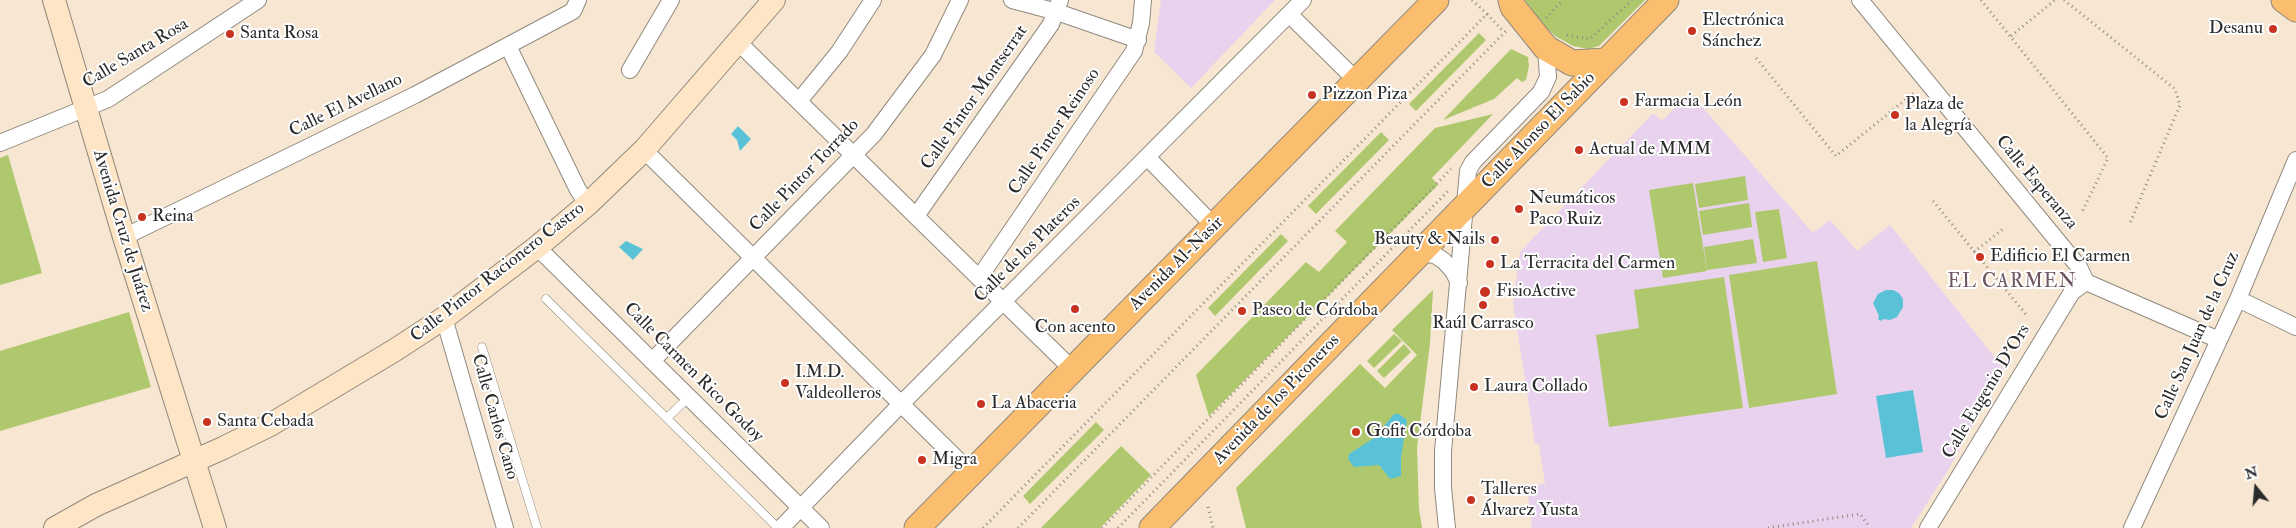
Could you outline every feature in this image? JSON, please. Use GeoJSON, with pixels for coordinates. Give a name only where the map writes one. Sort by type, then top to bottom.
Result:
{"type":"FeatureCollection","features":[{"type":"Feature","properties":{"kind":"main road","name":"Avenida Al-Nasir"},"geometry":{"type":"LineString","coordinates":[[917,528],[1436,0]]}},
{"type":"Feature","properties":{"kind":"main road"},"geometry":{"type":"LineString","coordinates":[[1511,0],[1513,7],[1554,36],[1572,63],[1606,61]]}},
{"type":"Feature","properties":{"kind":"main road","name":"Calle Alonso El Sabio"},"geometry":{"type":"LineString","coordinates":[[1464,209],[1666,0]]}},
{"type":"Feature","properties":{"kind":"main road"},"geometry":{"type":"LineString","coordinates":[[2284,0],[2296,10]]}},
{"type":"Feature","properties":{"kind":"main road","name":"Avenida de los Piconeros"},"geometry":{"type":"LineString","coordinates":[[1152,528],[1464,209]]}},
{"type":"Feature","properties":{"kind":"street","name":"Avenida Cruz de Juárez"},"geometry":{"type":"LineString","coordinates":[[54,0],[84,108],[192,461],[215,528]]}},
{"type":"Feature","properties":{"kind":"street","name":"Calle Santa Rosa"},"geometry":{"type":"LineString","coordinates":[[0,143],[108,99],[258,0]]}},
{"type":"Feature","properties":{"kind":"street","name":"Calle El Avellano"},"geometry":{"type":"LineString","coordinates":[[124,237],[406,99],[508,46],[573,11],[578,0]]}},
{"type":"Feature","properties":{"kind":"street"},"geometry":{"type":"LineString","coordinates":[[630,70],[671,0]]}},
{"type":"Feature","properties":{"kind":"street","name":"Calle Pintor Racionero Castro"},"geometry":{"type":"LineString","coordinates":[[55,528],[96,505],[270,424],[395,350],[444,318],[537,247],[588,204],[644,150],[739,43],[774,0]]}},
{"type":"Feature","properties":{"kind":"street"},"geometry":{"type":"LineString","coordinates":[[799,101],[838,52],[873,0]]}},
{"type":"Feature","properties":{"kind":"street","name":"Calle Pintor Torrado"},"geometry":{"type":"LineString","coordinates":[[652,361],[854,156],[900,101],[933,55],[960,0]]}},
{"type":"Feature","properties":{"kind":"street"},"geometry":{"type":"LineString","coordinates":[[1012,0],[1058,6],[1138,40]]}},
{"type":"Feature","properties":{"kind":"street","name":"Calle Pintor Reinoso"},"geometry":{"type":"LineString","coordinates":[[979,278],[1127,61],[1138,40],[1143,0]]}},
{"type":"Feature","properties":{"kind":"street","name":"Calle de los Plateros"},"geometry":{"type":"LineString","coordinates":[[779,528],[801,508],[901,404],[1148,158],[1303,0]]}},
{"type":"Feature","properties":{"kind":"street","name":"Calle Esperanza"},"geometry":{"type":"LineString","coordinates":[[1860,0],[2080,267],[2086,282]]}},
{"type":"Feature","properties":{"kind":"street","name":"Calle Pintor Montserrat"},"geometry":{"type":"LineString","coordinates":[[916,216],[1051,24],[1058,6]]}},
{"type":"Feature","properties":{"kind":"street"},"geometry":{"type":"LineString","coordinates":[[1289,14],[1357,81]]}},
{"type":"Feature","properties":{"kind":"street"},"geometry":{"type":"LineString","coordinates":[[1447,528],[1443,488],[1443,450],[1467,175],[1471,164],[1536,99],[1544,87],[1548,77],[1554,36]]}},
{"type":"Feature","properties":{"kind":"street"},"geometry":{"type":"LineString","coordinates":[[739,43],[1072,370]]}},
{"type":"Feature","properties":{"kind":"street"},"geometry":{"type":"LineString","coordinates":[[508,46],[578,190],[588,204]]}},
{"type":"Feature","properties":{"kind":"street"},"geometry":{"type":"LineString","coordinates":[[644,150],[971,473]]}},
{"type":"Feature","properties":{"kind":"street"},"geometry":{"type":"LineString","coordinates":[[1148,158],[1214,226]]}},
{"type":"Feature","properties":{"kind":"street","name":"Calle San Juan de la Cruz"},"geometry":{"type":"LineString","coordinates":[[2132,528],[2238,299],[2296,160]]}},
{"type":"Feature","properties":{"kind":"street","name":"Calle Carmen Rico Godoy"},"geometry":{"type":"LineString","coordinates":[[537,247],[821,528]]}},
{"type":"Feature","properties":{"kind":"street"},"geometry":{"type":"LineString","coordinates":[[1420,253],[1430,254],[1444,261],[1453,271],[1459,283]]}},
{"type":"Feature","properties":{"kind":"street"},"geometry":{"type":"LineString","coordinates":[[2086,282],[2219,340]]}},
{"type":"Feature","properties":{"kind":"street","name":"Calle Eugenio D'Ors"},"geometry":{"type":"LineString","coordinates":[[1928,528],[2072,292],[2086,282]]}},
{"type":"Feature","properties":{"kind":"street"},"geometry":{"type":"LineString","coordinates":[[2238,299],[2296,327]]}},
{"type":"Feature","properties":{"kind":"street","name":"Calle Carlos Cano"},"geometry":{"type":"LineString","coordinates":[[444,318],[505,528]]}},
{"type":"Feature","properties":{"kind":"lane"},"geometry":{"type":"LineString","coordinates":[[546,299],[779,528]]}},
{"type":"Feature","properties":{"kind":"lane"},"geometry":{"type":"LineString","coordinates":[[482,347],[537,528]]}},
{"type":"Feature","properties":{"kind":"lane"},"geometry":{"type":"LineString","coordinates":[[668,418],[689,398]]}},
{"type":"Feature","properties":{"kind":"path"},"geometry":{"type":"LineString","coordinates":[[1472,0],[1511,39]]}},
{"type":"Feature","properties":{"kind":"path"},"geometry":{"type":"LineString","coordinates":[[1542,23],[1563,0]]}},
{"type":"Feature","properties":{"kind":"path"},"geometry":{"type":"LineString","coordinates":[[1541,15],[1554,36],[1590,39],[1632,0]]}},
{"type":"Feature","properties":{"kind":"path"},"geometry":{"type":"LineString","coordinates":[[1981,0],[2108,158],[2081,214]]}},
{"type":"Feature","properties":{"kind":"path"},"geometry":{"type":"LineString","coordinates":[[2011,36],[2056,0]]}},
{"type":"Feature","properties":{"kind":"path"},"geometry":{"type":"LineString","coordinates":[[2064,0],[2175,89],[2180,105],[2130,223]]}},
{"type":"Feature","properties":{"kind":"path"},"geometry":{"type":"LineString","coordinates":[[983,528],[1487,14]]}},
{"type":"Feature","properties":{"kind":"path"},"geometry":{"type":"LineString","coordinates":[[1018,528],[1510,27]]}},
{"type":"Feature","properties":{"kind":"path"},"geometry":{"type":"LineString","coordinates":[[1756,58],[1836,156],[1927,82]]}},
{"type":"Feature","properties":{"kind":"path"},"geometry":{"type":"LineString","coordinates":[[1102,528],[1456,165]]}},
{"type":"Feature","properties":{"kind":"path"},"geometry":{"type":"LineString","coordinates":[[1118,528],[1456,184]]}},
{"type":"Feature","properties":{"kind":"path"},"geometry":{"type":"LineString","coordinates":[[1933,201],[2028,317]]}},
{"type":"Feature","properties":{"kind":"path"},"geometry":{"type":"LineString","coordinates":[[1974,252],[2003,229]]}},
{"type":"Feature","properties":{"kind":"path"},"geometry":{"type":"LineString","coordinates":[[1208,507],[1214,528]]}},
{"type":"Feature","properties":{"kind":"path"},"geometry":{"type":"LineString","coordinates":[[1768,528],[1860,514],[1868,525]]}},
{"type":"Feature","properties":{"kind":"shaded area"},"geometry":{"type":"Polygon","coordinates":[[[1161,0],[1275,0],[1191,88],[1154,52],[1161,0]]]}},
{"type":"Feature","properties":{"kind":"shaded area"},"geometry":{"type":"Polygon","coordinates":[[[1690,93],[1813,233],[1830,220],[1857,251],[1890,225],[2004,369],[1947,472],[1911,528],[1532,528],[1527,488],[1545,483],[1539,444],[1535,444],[1513,303],[1520,252],[1653,113],[1662,121],[1690,93]]]}},
{"type":"Feature","properties":{"kind":"green space"},"geometry":{"type":"Polygon","coordinates":[[[1525,0],[1645,0],[1599,46],[1588,49],[1573,46],[1555,36],[1542,23],[1525,0]]]}},
{"type":"Feature","properties":{"kind":"green space"},"geometry":{"type":"Polygon","coordinates":[[[1479,33],[1486,40],[1416,111],[1409,104],[1479,33]]]}},
{"type":"Feature","properties":{"kind":"green space"},"geometry":{"type":"Polygon","coordinates":[[[1511,49],[1528,57],[1529,66],[1526,80],[1522,82],[1517,78],[1494,99],[1443,120],[1511,49]]]}},
{"type":"Feature","properties":{"kind":"green space"},"geometry":{"type":"Polygon","coordinates":[[[1493,114],[1432,178],[1438,185],[1209,416],[1196,375],[1306,262],[1319,272],[1347,242],[1335,231],[1435,128],[1493,114]]]}},
{"type":"Feature","properties":{"kind":"green space"},"geometry":{"type":"Polygon","coordinates":[[[1381,132],[1389,140],[1316,214],[1308,206],[1381,132]]]}},
{"type":"Feature","properties":{"kind":"green space"},"geometry":{"type":"Polygon","coordinates":[[[8,155],[42,273],[0,285],[0,158],[8,155]]]}},
{"type":"Feature","properties":{"kind":"green space"},"geometry":{"type":"Polygon","coordinates":[[[1745,176],[1748,200],[1699,208],[1695,184],[1745,176]]]}},
{"type":"Feature","properties":{"kind":"green space"},"geometry":{"type":"Polygon","coordinates":[[[1693,183],[1707,271],[1663,278],[1649,190],[1693,183]]]}},
{"type":"Feature","properties":{"kind":"green space"},"geometry":{"type":"Polygon","coordinates":[[[1749,203],[1752,227],[1703,235],[1699,211],[1749,203]]]}},
{"type":"Feature","properties":{"kind":"green space"},"geometry":{"type":"Polygon","coordinates":[[[1779,209],[1787,258],[1763,262],[1755,212],[1779,209]]]}},
{"type":"Feature","properties":{"kind":"green space"},"geometry":{"type":"Polygon","coordinates":[[[1281,234],[1288,241],[1215,316],[1208,308],[1281,234]]]}},
{"type":"Feature","properties":{"kind":"green space"},"geometry":{"type":"Polygon","coordinates":[[[1753,239],[1757,263],[1707,270],[1704,247],[1753,239]]]}},
{"type":"Feature","properties":{"kind":"green space"},"geometry":{"type":"Polygon","coordinates":[[[1817,261],[1837,394],[1749,408],[1729,275],[1817,261]]]}},
{"type":"Feature","properties":{"kind":"green space"},"geometry":{"type":"Polygon","coordinates":[[[1724,277],[1743,408],[1609,427],[1596,335],[1639,328],[1634,290],[1724,277]]]}},
{"type":"Feature","properties":{"kind":"green space","name":"Gofit Córdoba"},"geometry":{"type":"Polygon","coordinates":[[[1433,290],[1430,343],[1417,448],[1419,509],[1422,528],[1246,528],[1236,488],[1360,364],[1385,388],[1417,355],[1392,330],[1433,290]]]}},
{"type":"Feature","properties":{"kind":"green space"},"geometry":{"type":"Polygon","coordinates":[[[129,312],[151,387],[0,431],[0,351],[129,312]]]}},
{"type":"Feature","properties":{"kind":"green space"},"geometry":{"type":"Polygon","coordinates":[[[1394,334],[1402,341],[1374,368],[1367,361],[1394,334]]]}},
{"type":"Feature","properties":{"kind":"green space"},"geometry":{"type":"Polygon","coordinates":[[[1404,344],[1411,352],[1384,378],[1377,371],[1404,344]]]}},
{"type":"Feature","properties":{"kind":"green space"},"geometry":{"type":"Polygon","coordinates":[[[1096,422],[1104,430],[1030,504],[1023,496],[1096,422]]]}},
{"type":"Feature","properties":{"kind":"green space"},"geometry":{"type":"Polygon","coordinates":[[[1121,446],[1151,475],[1100,528],[1041,528],[1121,446]]]}},
{"type":"Feature","properties":{"kind":"water"},"geometry":{"type":"Polygon","coordinates":[[[738,126],[751,139],[740,151],[737,140],[731,134],[738,126]]]}},
{"type":"Feature","properties":{"kind":"water"},"geometry":{"type":"Polygon","coordinates":[[[626,241],[643,249],[633,260],[619,247],[626,241]]]}},
{"type":"Feature","properties":{"kind":"water"},"geometry":{"type":"Polygon","coordinates":[[[1886,290],[1893,290],[1899,293],[1903,299],[1903,307],[1897,317],[1881,321],[1878,319],[1879,316],[1873,303],[1878,294],[1886,290]]]}},
{"type":"Feature","properties":{"kind":"water"},"geometry":{"type":"Polygon","coordinates":[[[1913,390],[1923,452],[1886,458],[1876,396],[1913,390]]]}},
{"type":"Feature","properties":{"kind":"water"},"geometry":{"type":"Polygon","coordinates":[[[1394,414],[1399,414],[1407,420],[1401,457],[1401,476],[1390,479],[1379,465],[1354,467],[1348,459],[1349,454],[1374,438],[1394,414]]]}},
{"type":"Feature","properties":{"kind":"place","name":"Desanu"},"geometry":{"type":"Point","coordinates":[2273,29]}},
{"type":"Feature","properties":{"kind":"place","name":"Electrónica Sánchez"},"geometry":{"type":"Point","coordinates":[1692,31]}},
{"type":"Feature","properties":{"kind":"place","name":"Santa Rosa"},"geometry":{"type":"Point","coordinates":[230,34]}},
{"type":"Feature","properties":{"kind":"place","name":"Pizzon Piza"},"geometry":{"type":"Point","coordinates":[1312,95]}},
{"type":"Feature","properties":{"kind":"place","name":"Farmacia León"},"geometry":{"type":"Point","coordinates":[1624,102]}},
{"type":"Feature","properties":{"kind":"place","name":"Plaza de la Alegría"},"geometry":{"type":"Point","coordinates":[1895,115]}},
{"type":"Feature","properties":{"kind":"place","name":"Actual de MMM"},"geometry":{"type":"Point","coordinates":[1579,150]}},
{"type":"Feature","properties":{"kind":"place","name":"Neumáticos Paco Ruiz"},"geometry":{"type":"Point","coordinates":[1519,209]}},
{"type":"Feature","properties":{"kind":"place","name":"Reina"},"geometry":{"type":"Point","coordinates":[142,217]}},
{"type":"Feature","properties":{"kind":"place","name":"Beauty & Nails"},"geometry":{"type":"Point","coordinates":[1495,240]}},
{"type":"Feature","properties":{"kind":"place","name":"Edificio El Carmen"},"geometry":{"type":"Point","coordinates":[1980,257]}},
{"type":"Feature","properties":{"kind":"place","name":"La Terracita del Carmen"},"geometry":{"type":"Point","coordinates":[1490,264]}},
{"type":"Feature","properties":{"kind":"place","name":"FisioActive"},"geometry":{"type":"Point","coordinates":[1485,292]}},
{"type":"Feature","properties":{"kind":"place","name":"Raúl Carrasco"},"geometry":{"type":"Point","coordinates":[1483,305]}},
{"type":"Feature","properties":{"kind":"place","name":"Con acento"},"geometry":{"type":"Point","coordinates":[1075,309]}},
{"type":"Feature","properties":{"kind":"place","name":"Paseo de Córdoba"},"geometry":{"type":"Point","coordinates":[1242,311]}},
{"type":"Feature","properties":{"kind":"place","name":"I.M.D. Valdeolleros"},"geometry":{"type":"Point","coordinates":[785,383]}},
{"type":"Feature","properties":{"kind":"place","name":"Laura Collado"},"geometry":{"type":"Point","coordinates":[1474,387]}},
{"type":"Feature","properties":{"kind":"place","name":"La Abaceria"},"geometry":{"type":"Point","coordinates":[981,404]}},
{"type":"Feature","properties":{"kind":"place","name":"Santa Cebada"},"geometry":{"type":"Point","coordinates":[207,422]}},
{"type":"Feature","properties":{"kind":"place","name":"Gofit Córdoba"},"geometry":{"type":"Point","coordinates":[1356,432]}},
{"type":"Feature","properties":{"kind":"place","name":"Migra"},"geometry":{"type":"Point","coordinates":[922,460]}},
{"type":"Feature","properties":{"kind":"place","name":"Talleres Álvarez Yusta"},"geometry":{"type":"Point","coordinates":[1471,500]}},
{"type":"Feature","properties":{"kind":"district","name":"EL CARMEN"},"geometry":{"type":"Point","coordinates":[2012,283]}}]}
